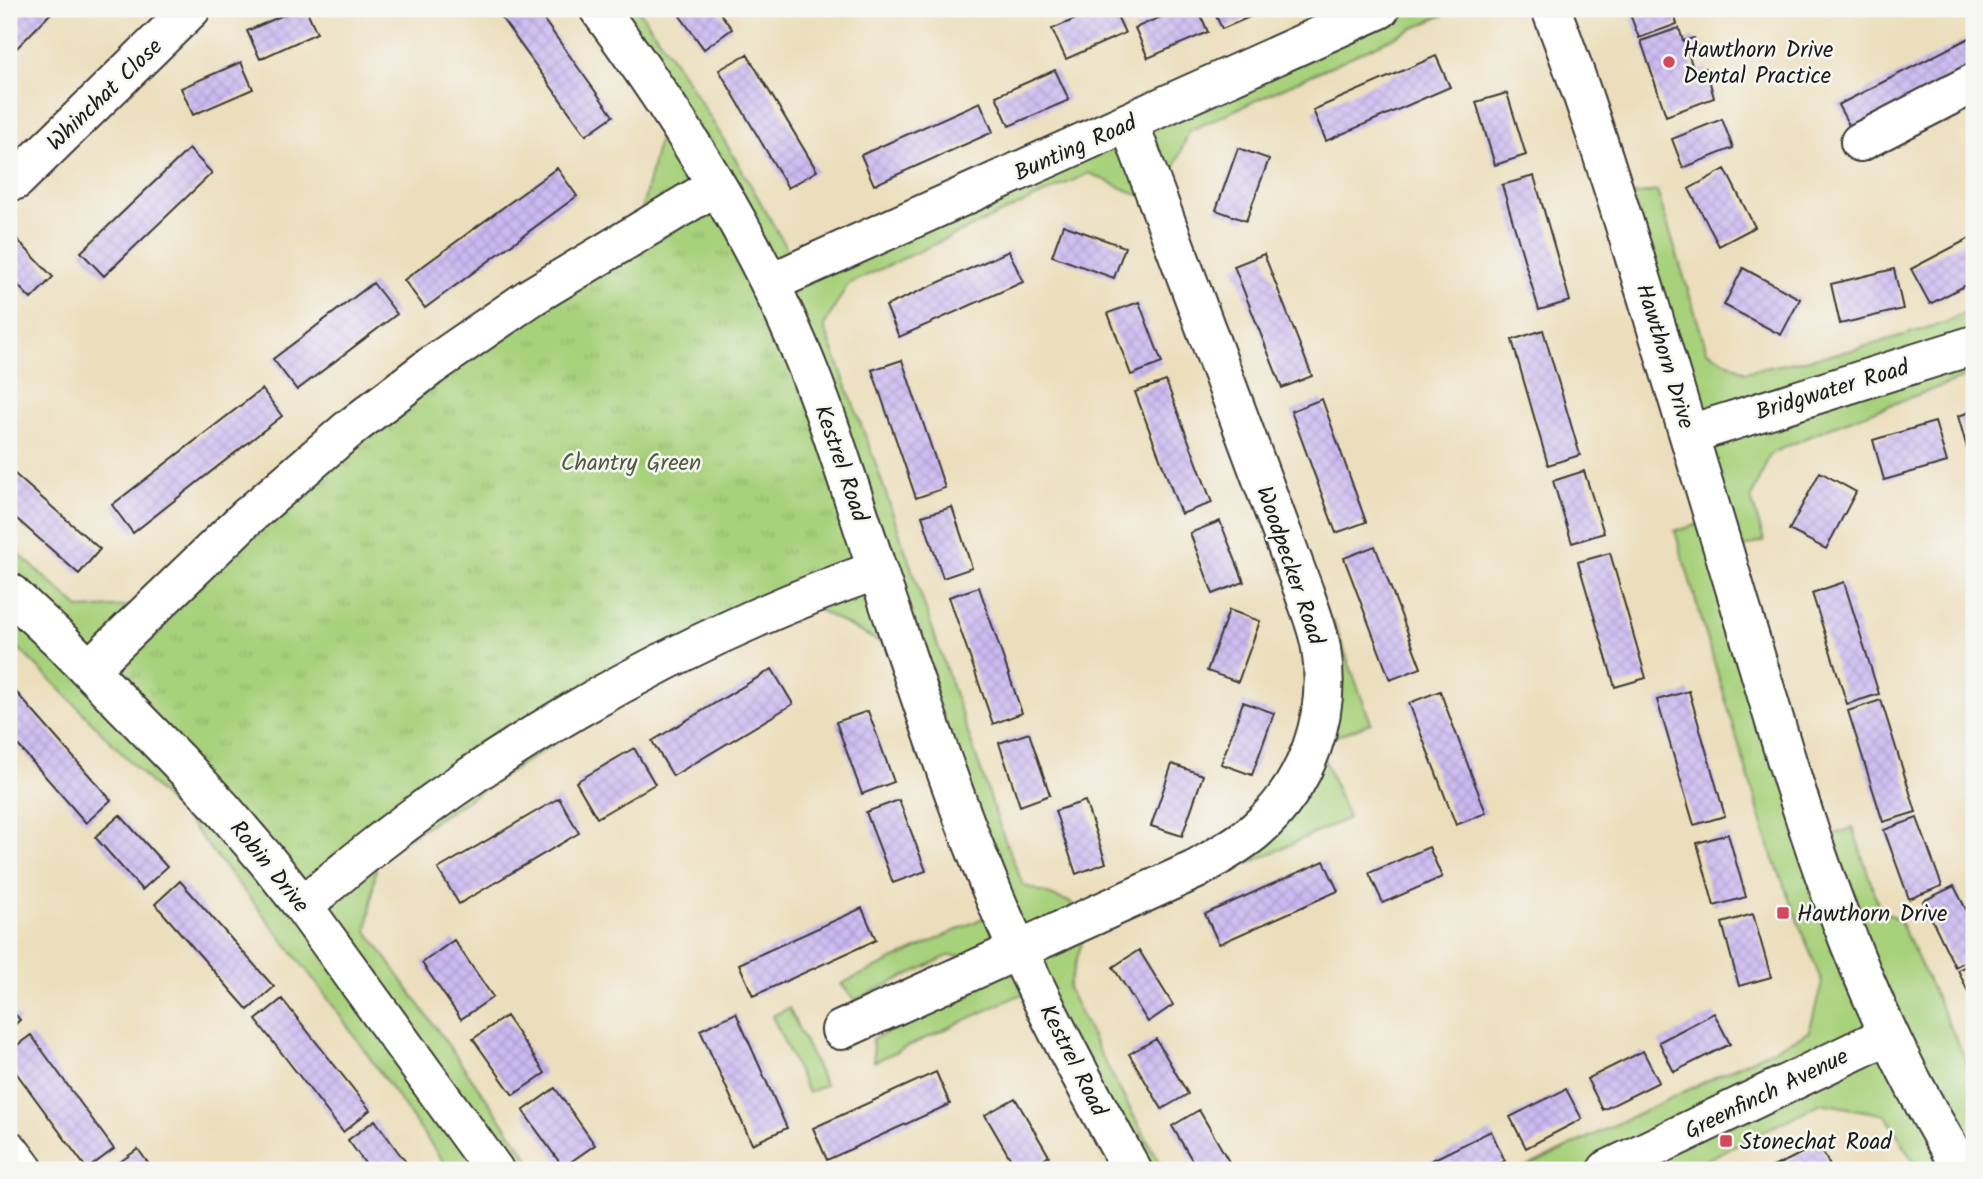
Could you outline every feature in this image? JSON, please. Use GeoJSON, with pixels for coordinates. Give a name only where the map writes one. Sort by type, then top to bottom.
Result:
{"type":"FeatureCollection","features":[{"type":"Feature","properties":{"kind":"street","name":"Whinchat Close"},"geometry":{"type":"LineString","coordinates":[[16,180],[191,9]]}},
{"type":"Feature","properties":{"kind":"street","name":"Kestrel Road"},"geometry":{"type":"LineString","coordinates":[[599,9],[663,102],[716,186],[770,283],[821,401],[967,825],[1019,949],[1102,1116],[1132,1170]]}},
{"type":"Feature","properties":{"kind":"street","name":"Bunting Road"},"geometry":{"type":"LineString","coordinates":[[770,283],[1380,9]]}},
{"type":"Feature","properties":{"kind":"street","name":"Hawthorn Drive"},"geometry":{"type":"LineString","coordinates":[[1551,9],[1602,149],[1812,841],[1859,970],[1888,1035],[1963,1170]]}},
{"type":"Feature","properties":{"kind":"street"},"geometry":{"type":"LineString","coordinates":[[1860,142],[1970,95]]}},
{"type":"Feature","properties":{"kind":"street","name":"Woodpecker Road"},"geometry":{"type":"LineString","coordinates":[[1019,949],[1197,869],[1254,831],[1283,802],[1303,769],[1311,753],[1322,708],[1323,666],[1320,645],[1304,592],[1129,122]]}},
{"type":"Feature","properties":{"kind":"street"},"geometry":{"type":"LineString","coordinates":[[89,669],[246,518],[349,429],[431,366],[531,297],[716,186]]}},
{"type":"Feature","properties":{"kind":"street","name":"Bridgwater Road"},"geometry":{"type":"LineString","coordinates":[[1690,434],[1974,345]]}},
{"type":"Feature","properties":{"kind":"street"},"geometry":{"type":"LineString","coordinates":[[303,906],[348,866],[448,793],[593,701],[736,626],[798,599],[877,570]]}},
{"type":"Feature","properties":{"kind":"street","name":"Robin Drive"},"geometry":{"type":"LineString","coordinates":[[9,592],[89,669],[221,807],[303,906],[494,1170]]}},
{"type":"Feature","properties":{"kind":"street"},"geometry":{"type":"LineString","coordinates":[[841,1030],[1019,949]]}},
{"type":"Feature","properties":{"kind":"street","name":"Greenfinch Avenue"},"geometry":{"type":"LineString","coordinates":[[1607,1170],[1888,1035]]}},
{"type":"Feature","properties":{"kind":"street"},"geometry":{"type":"LineString","coordinates":[[9,1150],[24,1170]]}},
{"type":"Feature","properties":{"kind":"green space"},"geometry":{"type":"Polygon","coordinates":[[[599,9],[638,9],[702,105],[799,270],[1380,9],[1456,9],[1189,131],[1170,179],[1138,195],[1089,173],[848,284],[824,326],[874,459],[1004,838],[1023,885],[1072,903],[1083,939],[1068,988],[1163,1170],[1132,1170],[1037,987],[874,1062],[872,1039],[968,997],[985,975],[976,956],[948,956],[855,1000],[841,984],[1000,910],[887,646],[798,599],[636,234],[661,130],[599,9]]]}},
{"type":"Feature","properties":{"kind":"green space","name":"Chantry Green"},"geometry":{"type":"Polygon","coordinates":[[[716,186],[877,570],[736,626],[303,906],[89,669],[246,518],[716,186]]]}},
{"type":"Feature","properties":{"kind":"green space"},"geometry":{"type":"Polygon","coordinates":[[[1657,191],[1707,351],[1745,372],[1853,350],[1944,323],[1974,308],[1974,374],[1828,428],[1770,454],[1751,498],[1764,541],[1725,553],[1813,841],[1853,828],[1880,910],[1899,919],[1974,1077],[1974,1170],[1918,1170],[1886,1115],[1821,1103],[1686,1170],[1520,1170],[1809,1032],[1822,983],[1770,849],[1675,531],[1714,520],[1618,198],[1657,191]]]}},
{"type":"Feature","properties":{"kind":"green space"},"geometry":{"type":"Polygon","coordinates":[[[9,545],[80,609],[129,606],[376,868],[367,931],[537,1170],[449,1170],[321,989],[192,826],[9,639],[9,545]]]}},
{"type":"Feature","properties":{"kind":"green space"},"geometry":{"type":"Polygon","coordinates":[[[1333,620],[1371,723],[1334,737],[1333,620]]]}},
{"type":"Feature","properties":{"kind":"green space"},"geometry":{"type":"Polygon","coordinates":[[[1324,758],[1348,818],[1250,863],[1240,842],[1324,758]]]}},
{"type":"Feature","properties":{"kind":"green space"},"geometry":{"type":"Polygon","coordinates":[[[789,1008],[825,1085],[808,1093],[772,1016],[789,1008]]]}},
{"type":"Feature","properties":{"kind":"building"},"geometry":{"type":"Polygon","coordinates":[[[10,9],[46,9],[51,13],[9,56],[10,9]]]}},
{"type":"Feature","properties":{"kind":"building"},"geometry":{"type":"Polygon","coordinates":[[[297,9],[306,9],[317,33],[260,59],[247,31],[297,9]]]}},
{"type":"Feature","properties":{"kind":"building"},"geometry":{"type":"Polygon","coordinates":[[[495,9],[536,9],[613,116],[586,135],[495,9]]]}},
{"type":"Feature","properties":{"kind":"building"},"geometry":{"type":"Polygon","coordinates":[[[675,9],[717,9],[732,29],[704,49],[675,9]]]}},
{"type":"Feature","properties":{"kind":"building"},"geometry":{"type":"Polygon","coordinates":[[[1099,9],[1114,9],[1125,33],[1066,59],[1052,29],[1099,9]]]}},
{"type":"Feature","properties":{"kind":"building"},"geometry":{"type":"Polygon","coordinates":[[[1179,9],[1198,9],[1208,32],[1148,58],[1135,28],[1179,9]]]}},
{"type":"Feature","properties":{"kind":"building"},"geometry":{"type":"Polygon","coordinates":[[[1213,9],[1268,9],[1222,29],[1213,9]]]}},
{"type":"Feature","properties":{"kind":"building"},"geometry":{"type":"Polygon","coordinates":[[[1628,9],[1672,9],[1677,24],[1639,38],[1628,9]]]}},
{"type":"Feature","properties":{"kind":"building"},"geometry":{"type":"Polygon","coordinates":[[[1873,9],[1903,9],[1903,10],[1875,15],[1873,9]]]}},
{"type":"Feature","properties":{"kind":"building"},"geometry":{"type":"Polygon","coordinates":[[[1679,28],[1683,41],[1694,38],[1698,49],[1688,52],[1694,72],[1706,68],[1714,98],[1666,116],[1641,41],[1679,28]]]}},
{"type":"Feature","properties":{"kind":"building"},"geometry":{"type":"Polygon","coordinates":[[[1971,37],[1974,42],[1974,65],[1851,129],[1838,105],[1971,37]]]}},
{"type":"Feature","properties":{"kind":"building"},"geometry":{"type":"Polygon","coordinates":[[[747,54],[817,171],[788,188],[719,70],[747,54]]]}},
{"type":"Feature","properties":{"kind":"building"},"geometry":{"type":"Polygon","coordinates":[[[1436,56],[1450,87],[1326,141],[1313,110],[1436,56]]]}},
{"type":"Feature","properties":{"kind":"building"},"geometry":{"type":"Polygon","coordinates":[[[241,62],[253,89],[193,115],[181,88],[241,62]]]}},
{"type":"Feature","properties":{"kind":"building"},"geometry":{"type":"Polygon","coordinates":[[[1055,70],[1069,100],[1009,126],[996,96],[1055,70]]]}},
{"type":"Feature","properties":{"kind":"building"},"geometry":{"type":"Polygon","coordinates":[[[1507,93],[1526,155],[1495,165],[1476,102],[1507,93]]]}},
{"type":"Feature","properties":{"kind":"building"},"geometry":{"type":"Polygon","coordinates":[[[980,102],[993,132],[874,185],[861,155],[980,102]]]}},
{"type":"Feature","properties":{"kind":"building"},"geometry":{"type":"Polygon","coordinates":[[[1722,119],[1733,148],[1683,168],[1672,139],[1722,119]]]}},
{"type":"Feature","properties":{"kind":"building"},"geometry":{"type":"Polygon","coordinates":[[[1238,148],[1269,159],[1246,221],[1216,210],[1238,148]]]}},
{"type":"Feature","properties":{"kind":"building"},"geometry":{"type":"Polygon","coordinates":[[[189,149],[212,173],[104,276],[81,252],[189,149]]]}},
{"type":"Feature","properties":{"kind":"building"},"geometry":{"type":"Polygon","coordinates":[[[557,168],[577,196],[425,308],[404,280],[557,168]]]}},
{"type":"Feature","properties":{"kind":"building"},"geometry":{"type":"Polygon","coordinates":[[[1725,169],[1755,227],[1719,246],[1689,189],[1725,169]]]}},
{"type":"Feature","properties":{"kind":"building"},"geometry":{"type":"Polygon","coordinates":[[[1534,176],[1570,301],[1539,310],[1502,185],[1534,176]]]}},
{"type":"Feature","properties":{"kind":"building"},"geometry":{"type":"Polygon","coordinates":[[[1063,225],[1125,247],[1114,278],[1052,256],[1063,225]]]}},
{"type":"Feature","properties":{"kind":"building"},"geometry":{"type":"Polygon","coordinates":[[[9,231],[53,277],[31,299],[9,276],[9,231]]]}},
{"type":"Feature","properties":{"kind":"building"},"geometry":{"type":"Polygon","coordinates":[[[1974,236],[1974,281],[1930,304],[1911,269],[1974,236]]]}},
{"type":"Feature","properties":{"kind":"building"},"geometry":{"type":"Polygon","coordinates":[[[1009,251],[1023,282],[899,337],[886,306],[1009,251]]]}},
{"type":"Feature","properties":{"kind":"building"},"geometry":{"type":"Polygon","coordinates":[[[1264,254],[1312,376],[1282,388],[1234,266],[1264,254]]]}},
{"type":"Feature","properties":{"kind":"building"},"geometry":{"type":"Polygon","coordinates":[[[1743,268],[1800,299],[1781,335],[1724,305],[1743,268]]]}},
{"type":"Feature","properties":{"kind":"building"},"geometry":{"type":"Polygon","coordinates":[[[1894,269],[1903,309],[1840,324],[1831,284],[1894,269]]]}},
{"type":"Feature","properties":{"kind":"building"},"geometry":{"type":"Polygon","coordinates":[[[373,283],[397,314],[297,390],[273,359],[373,283]]]}},
{"type":"Feature","properties":{"kind":"building"},"geometry":{"type":"Polygon","coordinates":[[[1139,302],[1162,363],[1131,375],[1108,313],[1139,302]]]}},
{"type":"Feature","properties":{"kind":"building"},"geometry":{"type":"Polygon","coordinates":[[[1543,330],[1580,455],[1548,465],[1512,340],[1543,330]]]}},
{"type":"Feature","properties":{"kind":"building"},"geometry":{"type":"Polygon","coordinates":[[[902,360],[945,488],[916,498],[872,370],[902,360]]]}},
{"type":"Feature","properties":{"kind":"building"},"geometry":{"type":"Polygon","coordinates":[[[1166,381],[1212,503],[1181,514],[1135,392],[1166,381]]]}},
{"type":"Feature","properties":{"kind":"building"},"geometry":{"type":"Polygon","coordinates":[[[262,389],[282,416],[133,533],[112,505],[262,389]]]}},
{"type":"Feature","properties":{"kind":"building"},"geometry":{"type":"Polygon","coordinates":[[[1322,399],[1366,522],[1336,533],[1291,411],[1322,399]]]}},
{"type":"Feature","properties":{"kind":"building"},"geometry":{"type":"Polygon","coordinates":[[[1974,411],[1974,454],[1969,455],[1958,416],[1974,411]]]}},
{"type":"Feature","properties":{"kind":"building"},"geometry":{"type":"Polygon","coordinates":[[[1935,422],[1947,462],[1884,480],[1873,440],[1935,422]]]}},
{"type":"Feature","properties":{"kind":"building"},"geometry":{"type":"Polygon","coordinates":[[[9,469],[100,549],[79,574],[9,512],[9,469]]]}},
{"type":"Feature","properties":{"kind":"building"},"geometry":{"type":"Polygon","coordinates":[[[1584,471],[1604,533],[1572,543],[1553,481],[1584,471]]]}},
{"type":"Feature","properties":{"kind":"building"},"geometry":{"type":"Polygon","coordinates":[[[1820,472],[1856,492],[1826,549],[1789,530],[1820,472]]]}},
{"type":"Feature","properties":{"kind":"building"},"geometry":{"type":"Polygon","coordinates":[[[952,507],[972,568],[943,578],[922,516],[952,507]]]}},
{"type":"Feature","properties":{"kind":"building"},"geometry":{"type":"Polygon","coordinates":[[[1220,521],[1244,582],[1213,594],[1190,533],[1220,521]]]}},
{"type":"Feature","properties":{"kind":"building"},"geometry":{"type":"Polygon","coordinates":[[[1375,546],[1421,668],[1390,680],[1344,558],[1375,546]]]}},
{"type":"Feature","properties":{"kind":"building"},"geometry":{"type":"Polygon","coordinates":[[[1610,553],[1646,678],[1615,687],[1578,562],[1610,553]]]}},
{"type":"Feature","properties":{"kind":"building"},"geometry":{"type":"Polygon","coordinates":[[[1844,582],[1879,694],[1847,704],[1812,593],[1844,582]]]}},
{"type":"Feature","properties":{"kind":"building"},"geometry":{"type":"Polygon","coordinates":[[[979,587],[1022,713],[993,724],[949,597],[979,587]]]}},
{"type":"Feature","properties":{"kind":"building"},"geometry":{"type":"Polygon","coordinates":[[[1229,610],[1260,621],[1238,682],[1207,671],[1229,610]]]}},
{"type":"Feature","properties":{"kind":"building"},"geometry":{"type":"Polygon","coordinates":[[[772,669],[793,704],[673,776],[652,741],[772,669]]]}},
{"type":"Feature","properties":{"kind":"building"},"geometry":{"type":"Polygon","coordinates":[[[9,684],[111,800],[86,823],[9,735],[9,684]]]}},
{"type":"Feature","properties":{"kind":"building"},"geometry":{"type":"Polygon","coordinates":[[[1440,691],[1486,813],[1456,825],[1409,703],[1440,691]]]}},
{"type":"Feature","properties":{"kind":"building"},"geometry":{"type":"Polygon","coordinates":[[[1689,691],[1725,816],[1694,825],[1657,700],[1689,691]]]}},
{"type":"Feature","properties":{"kind":"building"},"geometry":{"type":"Polygon","coordinates":[[[1881,700],[1916,812],[1883,822],[1848,711],[1881,700]]]}},
{"type":"Feature","properties":{"kind":"building"},"geometry":{"type":"Polygon","coordinates":[[[1243,702],[1274,713],[1252,775],[1221,764],[1243,702]]]}},
{"type":"Feature","properties":{"kind":"building"},"geometry":{"type":"Polygon","coordinates":[[[868,711],[894,782],[862,794],[836,722],[868,711]]]}},
{"type":"Feature","properties":{"kind":"building"},"geometry":{"type":"Polygon","coordinates":[[[1029,733],[1050,795],[1020,806],[999,743],[1029,733]]]}},
{"type":"Feature","properties":{"kind":"building"},"geometry":{"type":"Polygon","coordinates":[[[634,748],[655,784],[597,818],[576,782],[634,748]]]}},
{"type":"Feature","properties":{"kind":"building"},"geometry":{"type":"Polygon","coordinates":[[[1172,764],[1203,775],[1182,836],[1151,826],[1172,764]]]}},
{"type":"Feature","properties":{"kind":"building"},"geometry":{"type":"Polygon","coordinates":[[[559,798],[579,833],[459,904],[438,869],[559,798]]]}},
{"type":"Feature","properties":{"kind":"building"},"geometry":{"type":"Polygon","coordinates":[[[899,800],[926,871],[893,883],[866,812],[899,800]]]}},
{"type":"Feature","properties":{"kind":"building"},"geometry":{"type":"Polygon","coordinates":[[[1085,801],[1106,863],[1076,874],[1055,811],[1085,801]]]}},
{"type":"Feature","properties":{"kind":"building"},"geometry":{"type":"Polygon","coordinates":[[[120,815],[167,867],[142,890],[95,837],[120,815]]]}},
{"type":"Feature","properties":{"kind":"building"},"geometry":{"type":"Polygon","coordinates":[[[1917,818],[1942,886],[1909,899],[1884,830],[1917,818]]]}},
{"type":"Feature","properties":{"kind":"building"},"geometry":{"type":"Polygon","coordinates":[[[1728,834],[1746,897],[1714,906],[1697,843],[1728,834]]]}},
{"type":"Feature","properties":{"kind":"building"},"geometry":{"type":"Polygon","coordinates":[[[1429,847],[1442,877],[1383,903],[1369,873],[1429,847]]]}},
{"type":"Feature","properties":{"kind":"building"},"geometry":{"type":"Polygon","coordinates":[[[1324,861],[1338,891],[1219,944],[1205,914],[1324,861]]]}},
{"type":"Feature","properties":{"kind":"building"},"geometry":{"type":"Polygon","coordinates":[[[180,881],[274,987],[248,1010],[155,904],[180,881]]]}},
{"type":"Feature","properties":{"kind":"building"},"geometry":{"type":"Polygon","coordinates":[[[1954,886],[1974,925],[1974,957],[1955,967],[1923,901],[1954,886]]]}},
{"type":"Feature","properties":{"kind":"building"},"geometry":{"type":"Polygon","coordinates":[[[862,908],[876,940],[753,996],[739,964],[862,908]]]}},
{"type":"Feature","properties":{"kind":"building"},"geometry":{"type":"Polygon","coordinates":[[[1753,914],[1771,977],[1739,986],[1722,923],[1753,914]]]}},
{"type":"Feature","properties":{"kind":"building"},"geometry":{"type":"Polygon","coordinates":[[[454,940],[493,997],[461,1019],[422,963],[454,940]]]}},
{"type":"Feature","properties":{"kind":"building"},"geometry":{"type":"Polygon","coordinates":[[[1139,950],[1173,1005],[1148,1022],[1113,967],[1139,950]]]}},
{"type":"Feature","properties":{"kind":"building"},"geometry":{"type":"Polygon","coordinates":[[[1974,962],[1974,1005],[1958,970],[1974,962]]]}},
{"type":"Feature","properties":{"kind":"building"},"geometry":{"type":"Polygon","coordinates":[[[282,999],[370,1110],[343,1132],[256,1020],[282,999]]]}},
{"type":"Feature","properties":{"kind":"building"},"geometry":{"type":"Polygon","coordinates":[[[9,1007],[20,1020],[9,1030],[9,1007]]]}},
{"type":"Feature","properties":{"kind":"building"},"geometry":{"type":"Polygon","coordinates":[[[736,1013],[787,1128],[752,1144],[700,1030],[736,1013]]]}},
{"type":"Feature","properties":{"kind":"building"},"geometry":{"type":"Polygon","coordinates":[[[1714,1013],[1730,1044],[1674,1072],[1659,1042],[1714,1013]]]}},
{"type":"Feature","properties":{"kind":"building"},"geometry":{"type":"Polygon","coordinates":[[[506,1016],[545,1073],[513,1095],[473,1039],[506,1016]]]}},
{"type":"Feature","properties":{"kind":"building"},"geometry":{"type":"Polygon","coordinates":[[[31,1035],[114,1149],[87,1169],[9,1063],[9,1051],[31,1035]]]}},
{"type":"Feature","properties":{"kind":"building"},"geometry":{"type":"Polygon","coordinates":[[[1156,1039],[1188,1094],[1162,1109],[1129,1054],[1156,1039]]]}},
{"type":"Feature","properties":{"kind":"building"},"geometry":{"type":"Polygon","coordinates":[[[1643,1051],[1659,1082],[1603,1110],[1587,1079],[1643,1051]]]}},
{"type":"Feature","properties":{"kind":"building"},"geometry":{"type":"Polygon","coordinates":[[[936,1072],[950,1104],[827,1160],[813,1128],[936,1072]]]}},
{"type":"Feature","properties":{"kind":"building"},"geometry":{"type":"Polygon","coordinates":[[[555,1088],[595,1145],[563,1167],[523,1111],[555,1088]]]}},
{"type":"Feature","properties":{"kind":"building"},"geometry":{"type":"Polygon","coordinates":[[[1566,1089],[1582,1119],[1526,1148],[1510,1117],[1566,1089]]]}},
{"type":"Feature","properties":{"kind":"building"},"geometry":{"type":"Polygon","coordinates":[[[1015,1098],[1049,1156],[1025,1170],[1017,1170],[985,1115],[1015,1098]]]}},
{"type":"Feature","properties":{"kind":"building"},"geometry":{"type":"Polygon","coordinates":[[[1199,1110],[1231,1165],[1222,1170],[1198,1170],[1172,1126],[1199,1110]]]}},
{"type":"Feature","properties":{"kind":"building"},"geometry":{"type":"Polygon","coordinates":[[[375,1120],[412,1170],[370,1170],[348,1140],[375,1120]]]}},
{"type":"Feature","properties":{"kind":"building"},"geometry":{"type":"Polygon","coordinates":[[[1491,1131],[1505,1161],[1486,1170],[1412,1170],[1491,1131]]]}},
{"type":"Feature","properties":{"kind":"building"},"geometry":{"type":"Polygon","coordinates":[[[1819,1144],[1832,1170],[1766,1170],[1790,1159],[1819,1144]]]}},
{"type":"Feature","properties":{"kind":"building"},"geometry":{"type":"Polygon","coordinates":[[[138,1149],[153,1170],[109,1170],[138,1149]]]}},
{"type":"Feature","properties":{"kind":"building"},"geometry":{"type":"Polygon","coordinates":[[[607,1161],[613,1170],[594,1170],[607,1161]]]}},
{"type":"Feature","properties":{"kind":"place","name":"Hawthorn Drive Dental Practice"},"geometry":{"type":"Point","coordinates":[1669,62]}},
{"type":"Feature","properties":{"kind":"place","name":"Hawthorn Drive"},"geometry":{"type":"Point","coordinates":[1783,913]}},
{"type":"Feature","properties":{"kind":"place","name":"Stonechat Road"},"geometry":{"type":"Point","coordinates":[1726,1141]}}]}
